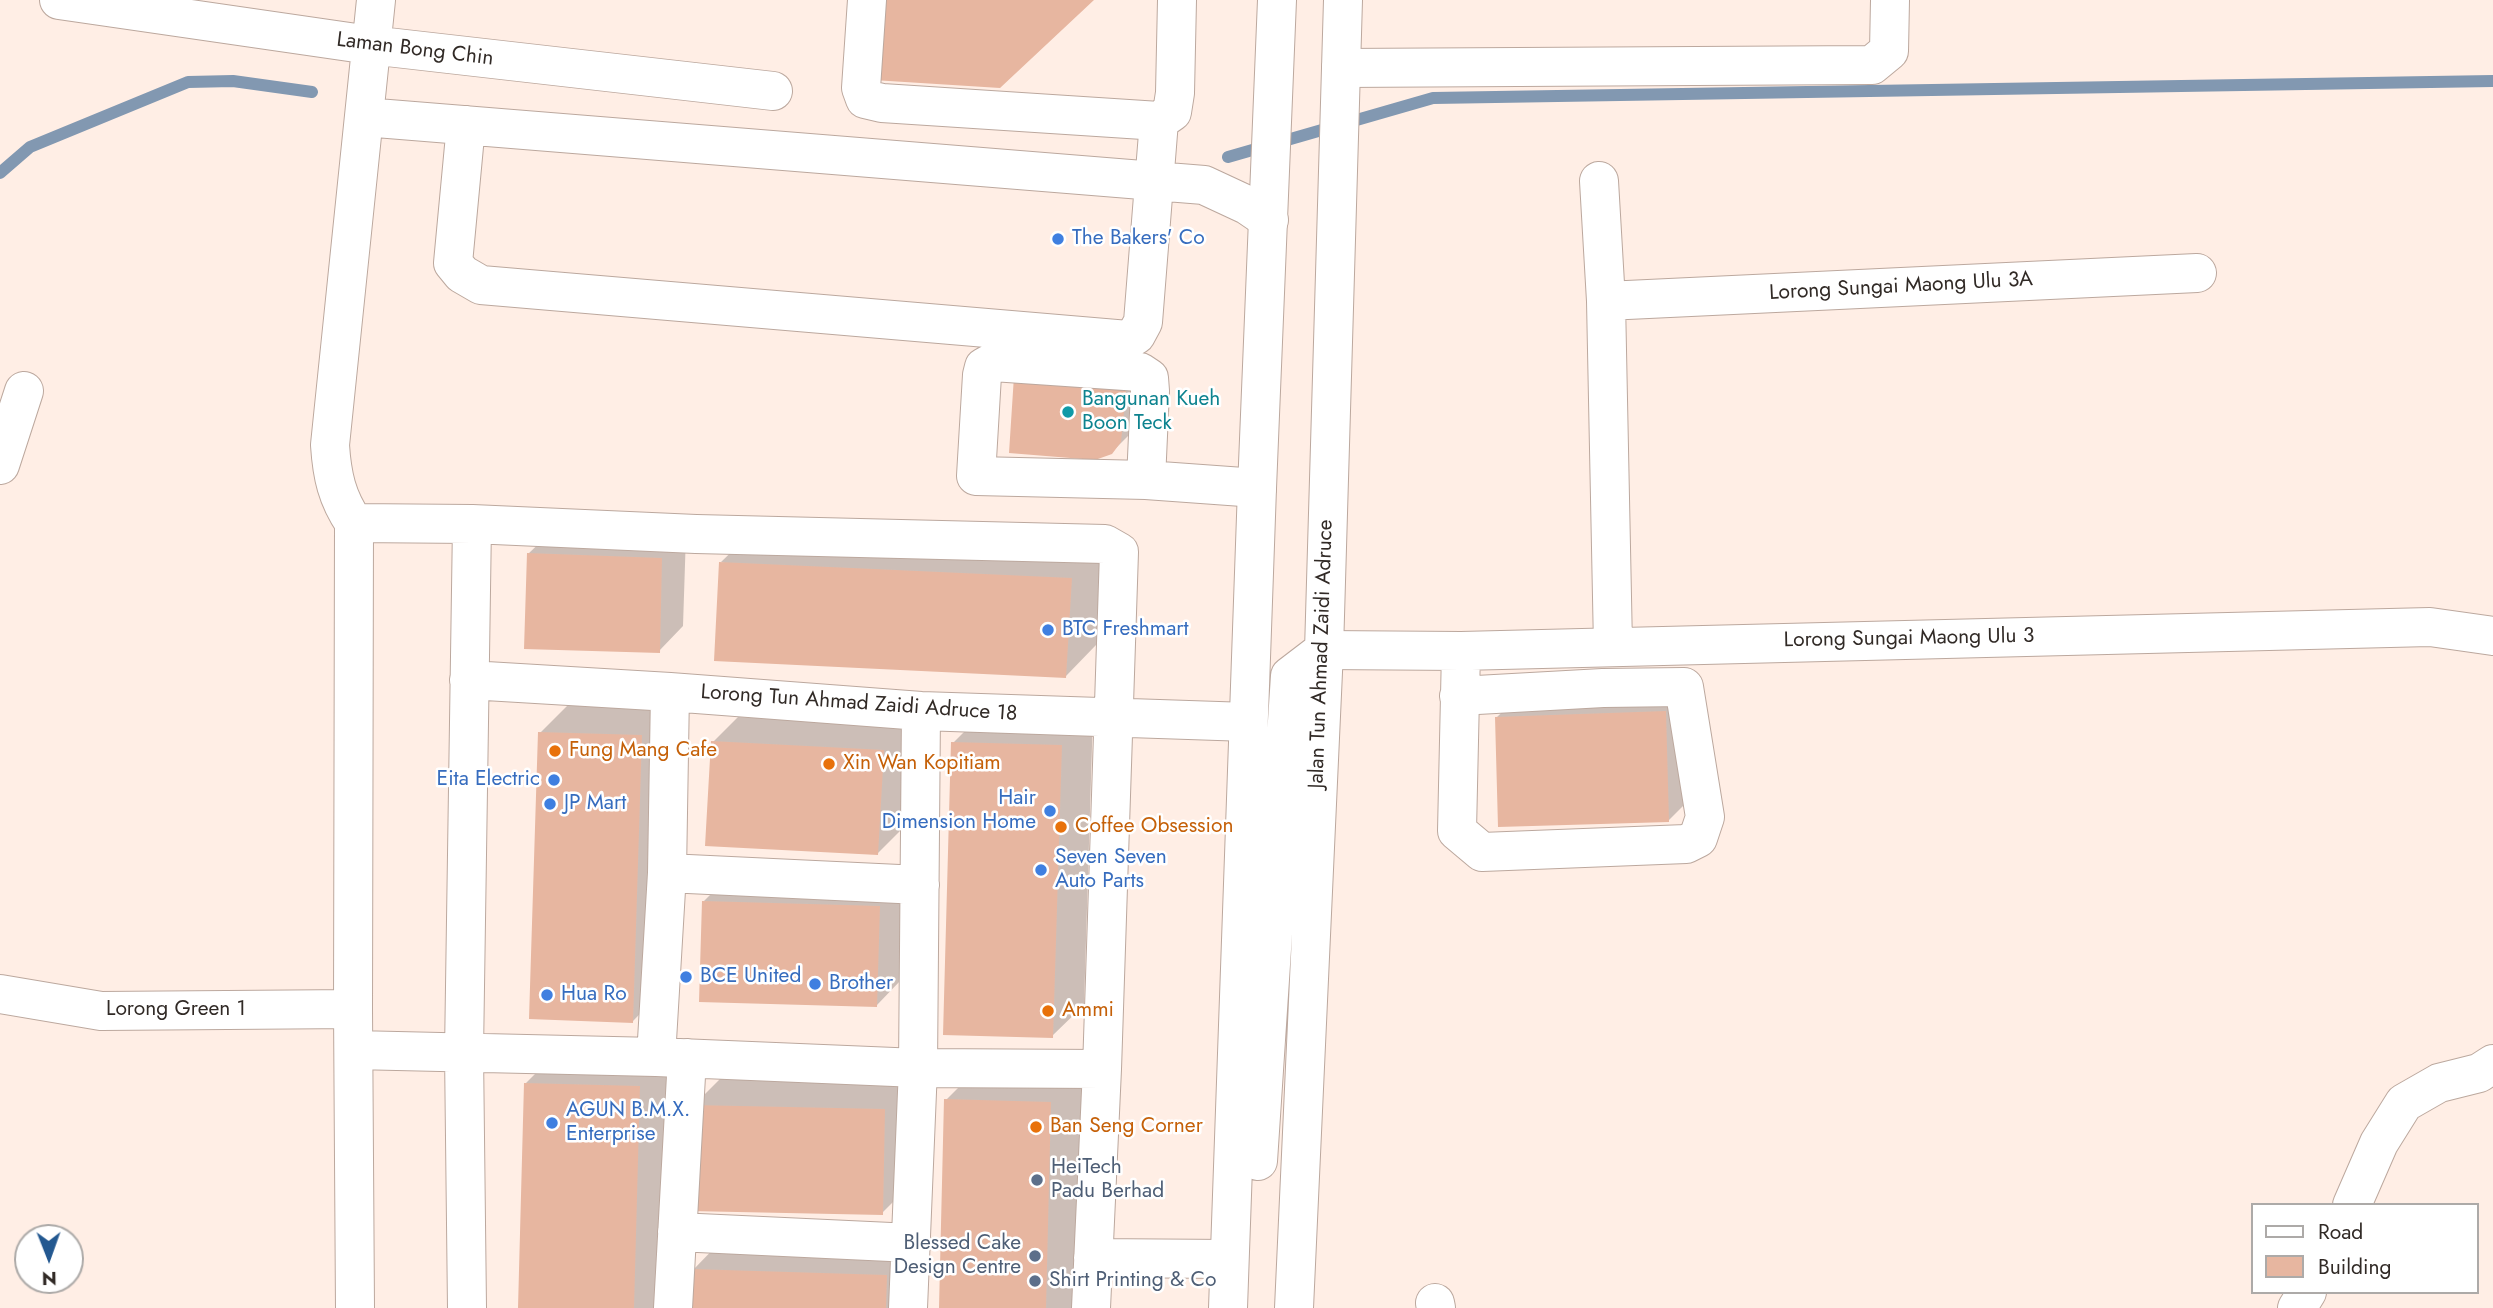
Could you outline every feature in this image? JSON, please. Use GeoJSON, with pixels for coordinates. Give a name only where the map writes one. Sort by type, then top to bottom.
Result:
{"type":"FeatureCollection","features":[{"type":"Feature","properties":{"kind":"street","name":"Laman Bong Chin"},"geometry":{"type":"LineString","coordinates":[[59,0],[370,45],[773,91]]}},
{"type":"Feature","properties":{"kind":"street"},"geometry":{"type":"LineString","coordinates":[[355,1308],[354,523],[341,504],[332,469],[330,445],[376,0]]}},
{"type":"Feature","properties":{"kind":"street"},"geometry":{"type":"LineString","coordinates":[[867,0],[861,88],[865,99],[896,104],[1160,121],[1172,112],[1175,93],[1177,0]]}},
{"type":"Feature","properties":{"kind":"street"},"geometry":{"type":"LineString","coordinates":[[1228,1308],[1256,488],[1277,0]]}},
{"type":"Feature","properties":{"kind":"street","name":"Jalan Tun Ahmad Zaidi Adruce"},"geometry":{"type":"LineString","coordinates":[[1294,1308],[1324,650],[1343,0]]}},
{"type":"Feature","properties":{"kind":"street"},"geometry":{"type":"LineString","coordinates":[[1340,68],[1872,65],[1889,51],[1889,0]]}},
{"type":"Feature","properties":{"kind":"street"},"geometry":{"type":"LineString","coordinates":[[364,117],[1204,184],[1247,205],[1269,220]]}},
{"type":"Feature","properties":{"kind":"street"},"geometry":{"type":"LineString","coordinates":[[466,125],[453,263],[462,274],[481,285],[1128,341],[1136,335],[1143,322],[1160,121]]}},
{"type":"Feature","properties":{"kind":"street"},"geometry":{"type":"LineString","coordinates":[[1599,181],[1606,301],[1613,646]]}},
{"type":"Feature","properties":{"kind":"street","name":"Lorong Sungai Maong Ulu 3A"},"geometry":{"type":"LineString","coordinates":[[1606,301],[2197,273]]}},
{"type":"Feature","properties":{"kind":"street"},"geometry":{"type":"LineString","coordinates":[[1146,480],[1149,378],[1140,372],[993,362],[984,367],[976,476],[1146,480],[1256,488]]}},
{"type":"Feature","properties":{"kind":"street"},"geometry":{"type":"LineString","coordinates":[[0,465],[24,391]]}},
{"type":"Feature","properties":{"kind":"street"},"geometry":{"type":"LineString","coordinates":[[354,523],[472,524],[696,534],[1105,544],[1119,552],[1102,1069],[1091,1308]]}},
{"type":"Feature","properties":{"kind":"street"},"geometry":{"type":"LineString","coordinates":[[467,1308],[464,1052],[472,524]]}},
{"type":"Feature","properties":{"kind":"street","name":"Lorong Sungai Maong Ulu 3"},"geometry":{"type":"LineString","coordinates":[[1324,650],[1461,651],[2430,627],[2493,636]]}},
{"type":"Feature","properties":{"kind":"street"},"geometry":{"type":"LineString","coordinates":[[1461,651],[1457,831],[1482,852],[1686,844],[1698,838],[1705,817],[1684,687],[1681,644]]}},
{"type":"Feature","properties":{"kind":"street"},"geometry":{"type":"LineString","coordinates":[[1229,1259],[1245,1231],[1256,1182],[1290,676],[1324,650]]}},
{"type":"Feature","properties":{"kind":"street","name":"Lorong Tun Ahmad Zaidi Adruce 18"},"geometry":{"type":"LineString","coordinates":[[469,680],[921,711],[1248,722]]}},
{"type":"Feature","properties":{"kind":"street"},"geometry":{"type":"LineString","coordinates":[[1459,696],[1603,688],[1684,687]]}},
{"type":"Feature","properties":{"kind":"street"},"geometry":{"type":"LineString","coordinates":[[670,692],[667,873],[677,1232],[673,1308]]}},
{"type":"Feature","properties":{"kind":"street"},"geometry":{"type":"LineString","coordinates":[[908,1308],[918,1068],[921,711]]}},
{"type":"Feature","properties":{"kind":"street"},"geometry":{"type":"LineString","coordinates":[[667,873],[919,885]]}},
{"type":"Feature","properties":{"kind":"street","name":"Lorong Green 1"},"geometry":{"type":"LineString","coordinates":[[0,994],[101,1011],[353,1009]]}},
{"type":"Feature","properties":{"kind":"street"},"geometry":{"type":"LineString","coordinates":[[354,1050],[671,1057],[918,1068],[1102,1069]]}},
{"type":"Feature","properties":{"kind":"street"},"geometry":{"type":"LineString","coordinates":[[2353,1203],[2379,1143],[2404,1103],[2439,1083],[2488,1079]]}},
{"type":"Feature","properties":{"kind":"street"},"geometry":{"type":"LineString","coordinates":[[677,1232],[912,1242]]}},
{"type":"Feature","properties":{"kind":"street"},"geometry":{"type":"LineString","coordinates":[[1093,1258],[1229,1259]]}},
{"type":"Feature","properties":{"kind":"building"},"geometry":{"type":"Polygon","coordinates":[[[877,0],[1094,0],[1000,88],[873,80],[877,0]]]}},
{"type":"Feature","properties":{"kind":"building","name":"Bangunan Kueh Boon Teck"},"geometry":{"type":"Polygon","coordinates":[[[1014,376],[1127,382],[1121,442],[1112,454],[1095,460],[1009,453],[1014,376]]]}},
{"type":"Feature","properties":{"kind":"building"},"geometry":{"type":"Polygon","coordinates":[[[527,553],[662,558],[660,653],[524,649],[527,553]]]}},
{"type":"Feature","properties":{"kind":"building"},"geometry":{"type":"Polygon","coordinates":[[[719,562],[1072,578],[1066,678],[714,661],[719,562]]]}},
{"type":"Feature","properties":{"kind":"building"},"geometry":{"type":"Polygon","coordinates":[[[1666,711],[1669,822],[1498,827],[1495,717],[1666,711]]]}},
{"type":"Feature","properties":{"kind":"building"},"geometry":{"type":"Polygon","coordinates":[[[538,732],[642,735],[633,1023],[529,1019],[538,732]]]}},
{"type":"Feature","properties":{"kind":"building"},"geometry":{"type":"Polygon","coordinates":[[[711,741],[884,750],[878,855],[705,846],[711,741]]]}},
{"type":"Feature","properties":{"kind":"building"},"geometry":{"type":"Polygon","coordinates":[[[951,742],[1062,745],[1053,1038],[943,1035],[951,742]]]}},
{"type":"Feature","properties":{"kind":"building"},"geometry":{"type":"Polygon","coordinates":[[[702,901],[880,906],[877,1007],[699,1002],[702,901]]]}},
{"type":"Feature","properties":{"kind":"building"},"geometry":{"type":"Polygon","coordinates":[[[524,1083],[640,1086],[634,1308],[518,1308],[524,1083]]]}},
{"type":"Feature","properties":{"kind":"building"},"geometry":{"type":"Polygon","coordinates":[[[944,1099],[1051,1102],[1046,1308],[939,1308],[944,1099]]]}},
{"type":"Feature","properties":{"kind":"building"},"geometry":{"type":"Polygon","coordinates":[[[691,1105],[885,1109],[883,1215],[689,1211],[691,1105]]]}},
{"type":"Feature","properties":{"kind":"building"},"geometry":{"type":"Polygon","coordinates":[[[691,1269],[887,1275],[886,1308],[689,1308],[691,1269]]]}},
{"type":"Feature","properties":{"kind":"waterway"},"geometry":{"type":"LineString","coordinates":[[0,173],[30,147],[188,82],[233,81],[312,92]]}},
{"type":"Feature","properties":{"kind":"waterway"},"geometry":{"type":"LineString","coordinates":[[1228,157],[1433,98],[2493,81]]}},
{"type":"Feature","properties":{"kind":"place","name":"The Bakers' Co"},"geometry":{"type":"Point","coordinates":[1058,239]}},
{"type":"Feature","properties":{"kind":"place","name":"Bangunan Kueh Boon Teck"},"geometry":{"type":"Point","coordinates":[1068,412]}},
{"type":"Feature","properties":{"kind":"place","name":"BTC Freshmart"},"geometry":{"type":"Point","coordinates":[1048,630]}},
{"type":"Feature","properties":{"kind":"place","name":"Fung Mang Cafe"},"geometry":{"type":"Point","coordinates":[555,751]}},
{"type":"Feature","properties":{"kind":"place","name":"Xin Wan Kopitiam"},"geometry":{"type":"Point","coordinates":[829,764]}},
{"type":"Feature","properties":{"kind":"place","name":"Eita Electric"},"geometry":{"type":"Point","coordinates":[554,780]}},
{"type":"Feature","properties":{"kind":"place","name":"JP Mart"},"geometry":{"type":"Point","coordinates":[550,804]}},
{"type":"Feature","properties":{"kind":"place","name":"Hair Dimension Home"},"geometry":{"type":"Point","coordinates":[1050,811]}},
{"type":"Feature","properties":{"kind":"place","name":"Coffee Obsession"},"geometry":{"type":"Point","coordinates":[1061,827]}},
{"type":"Feature","properties":{"kind":"place","name":"Seven Seven Auto Parts"},"geometry":{"type":"Point","coordinates":[1041,870]}},
{"type":"Feature","properties":{"kind":"place","name":"BCE United"},"geometry":{"type":"Point","coordinates":[686,977]}},
{"type":"Feature","properties":{"kind":"place","name":"Brother"},"geometry":{"type":"Point","coordinates":[815,984]}},
{"type":"Feature","properties":{"kind":"place","name":"Hua Ro"},"geometry":{"type":"Point","coordinates":[547,995]}},
{"type":"Feature","properties":{"kind":"place","name":"Ammi"},"geometry":{"type":"Point","coordinates":[1048,1011]}},
{"type":"Feature","properties":{"kind":"place","name":"AGUN B.M.X. Enterprise"},"geometry":{"type":"Point","coordinates":[552,1123]}},
{"type":"Feature","properties":{"kind":"place","name":"Ban Seng Corner"},"geometry":{"type":"Point","coordinates":[1036,1127]}},
{"type":"Feature","properties":{"kind":"place","name":"HeiTech Padu Berhad"},"geometry":{"type":"Point","coordinates":[1037,1180]}},
{"type":"Feature","properties":{"kind":"place","name":"Blessed Cake Design Centre"},"geometry":{"type":"Point","coordinates":[1035,1256]}},
{"type":"Feature","properties":{"kind":"place","name":"Shirt Printing & Co"},"geometry":{"type":"Point","coordinates":[1035,1281]}}]}
